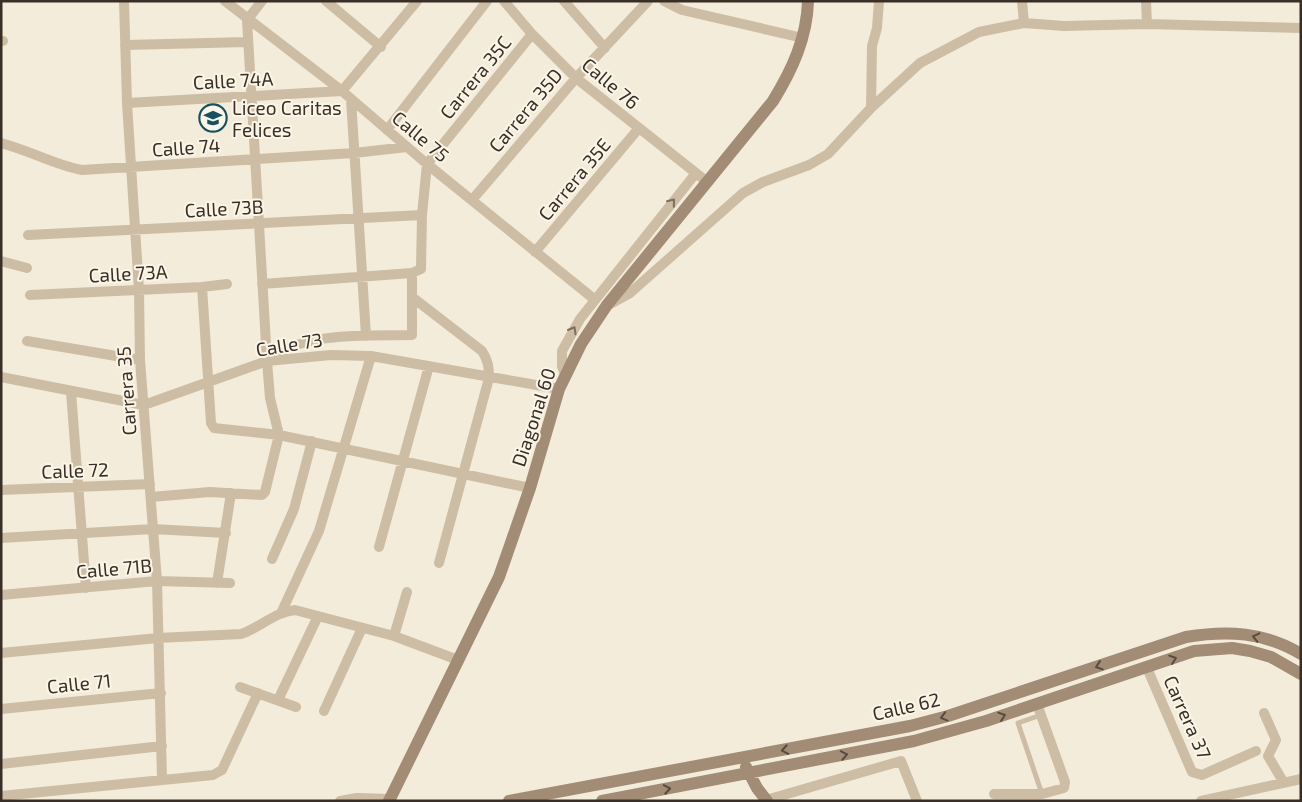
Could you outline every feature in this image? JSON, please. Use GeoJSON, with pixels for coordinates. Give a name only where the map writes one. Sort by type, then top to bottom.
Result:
{"type":"FeatureCollection","features":[{"type":"Feature","properties":{"kind":"main road","name":"Diagonal 60"},"geometry":{"type":"LineString","coordinates":[[389,800],[499,577],[530,488],[559,389],[580,344],[607,305],[773,101],[794,64],[803,38],[808,1]]}},
{"type":"Feature","properties":{"kind":"main road","name":"Calle 62"},"geometry":{"type":"LineString","coordinates":[[509,801],[876,733],[948,716],[1186,637],[1212,633],[1236,633],[1274,642],[1301,654]]}},
{"type":"Feature","properties":{"kind":"main road","name":"Calle 62"},"geometry":{"type":"LineString","coordinates":[[602,801],[914,741],[1039,710],[1194,651],[1232,648],[1271,658],[1301,674]]}},
{"type":"Feature","properties":{"kind":"main road"},"geometry":{"type":"LineString","coordinates":[[744,757],[749,774],[766,800]]}},
{"type":"Feature","properties":{"kind":"street","name":"Carrera 35"},"geometry":{"type":"LineString","coordinates":[[124,1],[126,102],[139,290],[140,360],[157,581],[162,779]]}},
{"type":"Feature","properties":{"kind":"street","name":"Calle 75"},"geometry":{"type":"LineString","coordinates":[[225,1],[247,20],[342,91],[427,164],[594,299]]}},
{"type":"Feature","properties":{"kind":"street"},"geometry":{"type":"LineString","coordinates":[[151,497],[189,493],[262,495],[265,492],[279,435],[270,398],[267,361],[247,20],[262,1]]}},
{"type":"Feature","properties":{"kind":"street"},"geometry":{"type":"LineString","coordinates":[[326,1],[381,47]]}},
{"type":"Feature","properties":{"kind":"street"},"geometry":{"type":"LineString","coordinates":[[342,91],[418,1]]}},
{"type":"Feature","properties":{"kind":"street"},"geometry":{"type":"LineString","coordinates":[[387,130],[487,1]]}},
{"type":"Feature","properties":{"kind":"street","name":"Calle 76"},"geometry":{"type":"LineString","coordinates":[[504,1],[532,34],[576,78],[706,181]]}},
{"type":"Feature","properties":{"kind":"street"},"geometry":{"type":"LineString","coordinates":[[564,1],[605,48]]}},
{"type":"Feature","properties":{"kind":"street","name":"Carrera 35D"},"geometry":{"type":"LineString","coordinates":[[472,200],[576,78],[648,1]]}},
{"type":"Feature","properties":{"kind":"street"},"geometry":{"type":"LineString","coordinates":[[664,1],[682,10],[803,38]]}},
{"type":"Feature","properties":{"kind":"street"},"geometry":{"type":"LineString","coordinates":[[871,108],[872,46],[877,28],[879,1]]}},
{"type":"Feature","properties":{"kind":"street"},"geometry":{"type":"LineString","coordinates":[[1022,1],[1024,23]]}},
{"type":"Feature","properties":{"kind":"street"},"geometry":{"type":"LineString","coordinates":[[1146,1],[1147,24]]}},
{"type":"Feature","properties":{"kind":"street"},"geometry":{"type":"LineString","coordinates":[[607,305],[630,293],[743,193],[828,154],[871,108],[920,63],[956,42],[979,32],[1024,23],[1064,26],[1147,24],[1301,28]]}},
{"type":"Feature","properties":{"kind":"street","name":"Carrera 35C"},"geometry":{"type":"LineString","coordinates":[[427,164],[532,34]]}},
{"type":"Feature","properties":{"kind":"street"},"geometry":{"type":"LineString","coordinates":[[125,45],[248,42]]}},
{"type":"Feature","properties":{"kind":"street","name":"Calle 74A"},"geometry":{"type":"LineString","coordinates":[[126,102],[342,91]]}},
{"type":"Feature","properties":{"kind":"street"},"geometry":{"type":"LineString","coordinates":[[352,100],[357,218],[366,336]]}},
{"type":"Feature","properties":{"kind":"street","name":"Carrera 35E"},"geometry":{"type":"LineString","coordinates":[[535,252],[639,128]]}},
{"type":"Feature","properties":{"kind":"street","name":"Calle 74"},"geometry":{"type":"LineString","coordinates":[[1,143],[35,153],[66,167],[82,170],[354,153],[407,147]]}},
{"type":"Feature","properties":{"kind":"street"},"geometry":{"type":"LineString","coordinates":[[262,284],[415,272],[421,269],[422,215],[427,164]]}},
{"type":"Feature","properties":{"kind":"street"},"geometry":{"type":"LineString","coordinates":[[565,375],[561,359],[564,346],[594,299],[696,173]]}},
{"type":"Feature","properties":{"kind":"street","name":"Calle 73B"},"geometry":{"type":"LineString","coordinates":[[28,235],[422,215]]}},
{"type":"Feature","properties":{"kind":"street"},"geometry":{"type":"LineString","coordinates":[[1,261],[27,268]]}},
{"type":"Feature","properties":{"kind":"street"},"geometry":{"type":"LineString","coordinates":[[267,361],[283,349],[301,343],[366,336],[412,335],[412,297],[415,272]]}},
{"type":"Feature","properties":{"kind":"street","name":"Calle 73A"},"geometry":{"type":"LineString","coordinates":[[30,295],[202,287],[227,284]]}},
{"type":"Feature","properties":{"kind":"street"},"geometry":{"type":"LineString","coordinates":[[202,287],[211,423],[214,428],[279,435],[530,488]]}},
{"type":"Feature","properties":{"kind":"street"},"geometry":{"type":"LineString","coordinates":[[412,297],[482,351],[487,358],[488,378],[464,474],[439,562]]}},
{"type":"Feature","properties":{"kind":"street"},"geometry":{"type":"LineString","coordinates":[[27,341],[140,360]]}},
{"type":"Feature","properties":{"kind":"street","name":"Calle 73"},"geometry":{"type":"LineString","coordinates":[[1,377],[71,392],[144,404],[267,361],[315,355],[371,356],[559,389]]}},
{"type":"Feature","properties":{"kind":"street"},"geometry":{"type":"LineString","coordinates":[[282,612],[319,530],[371,356]]}},
{"type":"Feature","properties":{"kind":"street"},"geometry":{"type":"LineString","coordinates":[[379,547],[405,461],[429,366]]}},
{"type":"Feature","properties":{"kind":"street"},"geometry":{"type":"LineString","coordinates":[[71,392],[86,588]]}},
{"type":"Feature","properties":{"kind":"street"},"geometry":{"type":"LineString","coordinates":[[272,559],[294,509],[312,442]]}},
{"type":"Feature","properties":{"kind":"street","name":"Calle 72"},"geometry":{"type":"LineString","coordinates":[[1,490],[150,484]]}},
{"type":"Feature","properties":{"kind":"street"},"geometry":{"type":"LineString","coordinates":[[217,583],[231,494]]}},
{"type":"Feature","properties":{"kind":"street"},"geometry":{"type":"LineString","coordinates":[[1,538],[153,529],[226,533]]}},
{"type":"Feature","properties":{"kind":"street","name":"Calle 71B"},"geometry":{"type":"LineString","coordinates":[[1,595],[157,581],[230,583]]}},
{"type":"Feature","properties":{"kind":"street"},"geometry":{"type":"LineString","coordinates":[[394,636],[407,592]]}},
{"type":"Feature","properties":{"kind":"street"},"geometry":{"type":"LineString","coordinates":[[1,653],[158,638],[241,634],[254,630],[282,612],[295,610],[394,636],[458,660]]}},
{"type":"Feature","properties":{"kind":"street"},"geometry":{"type":"LineString","coordinates":[[278,700],[318,616]]}},
{"type":"Feature","properties":{"kind":"street"},"geometry":{"type":"LineString","coordinates":[[324,711],[362,628]]}},
{"type":"Feature","properties":{"kind":"street","name":"Carrera 37"},"geometry":{"type":"LineString","coordinates":[[1147,668],[1192,772],[1202,775],[1256,751]]}},
{"type":"Feature","properties":{"kind":"street"},"geometry":{"type":"LineString","coordinates":[[240,687],[296,707]]}},
{"type":"Feature","properties":{"kind":"street","name":"Calle 71"},"geometry":{"type":"LineString","coordinates":[[1,709],[161,692]]}},
{"type":"Feature","properties":{"kind":"street"},"geometry":{"type":"LineString","coordinates":[[1,796],[162,779],[198,778],[213,775],[222,770],[258,693]]}},
{"type":"Feature","properties":{"kind":"street"},"geometry":{"type":"LineString","coordinates":[[994,794],[1042,794],[1061,790],[1065,782],[1039,710]]}},
{"type":"Feature","properties":{"kind":"street"},"geometry":{"type":"LineString","coordinates":[[1264,713],[1276,740],[1268,756],[1284,783]]}},
{"type":"Feature","properties":{"kind":"street"},"geometry":{"type":"LineString","coordinates":[[1,764],[162,746]]}},
{"type":"Feature","properties":{"kind":"street"},"geometry":{"type":"LineString","coordinates":[[766,800],[902,761],[917,801]]}},
{"type":"Feature","properties":{"kind":"street"},"geometry":{"type":"LineString","coordinates":[[1201,801],[1241,797],[1301,779]]}},
{"type":"Feature","properties":{"kind":"street"},"geometry":{"type":"LineString","coordinates":[[340,801],[357,798],[389,800]]}},
{"type":"Feature","properties":{"kind":"lane"},"geometry":{"type":"LineString","coordinates":[[1039,710],[1018,723],[1042,794]]}},
{"type":"Feature","properties":{"kind":"place","name":"Liceo Caritas Felices"},"geometry":{"type":"Point","coordinates":[213,118]}}]}
